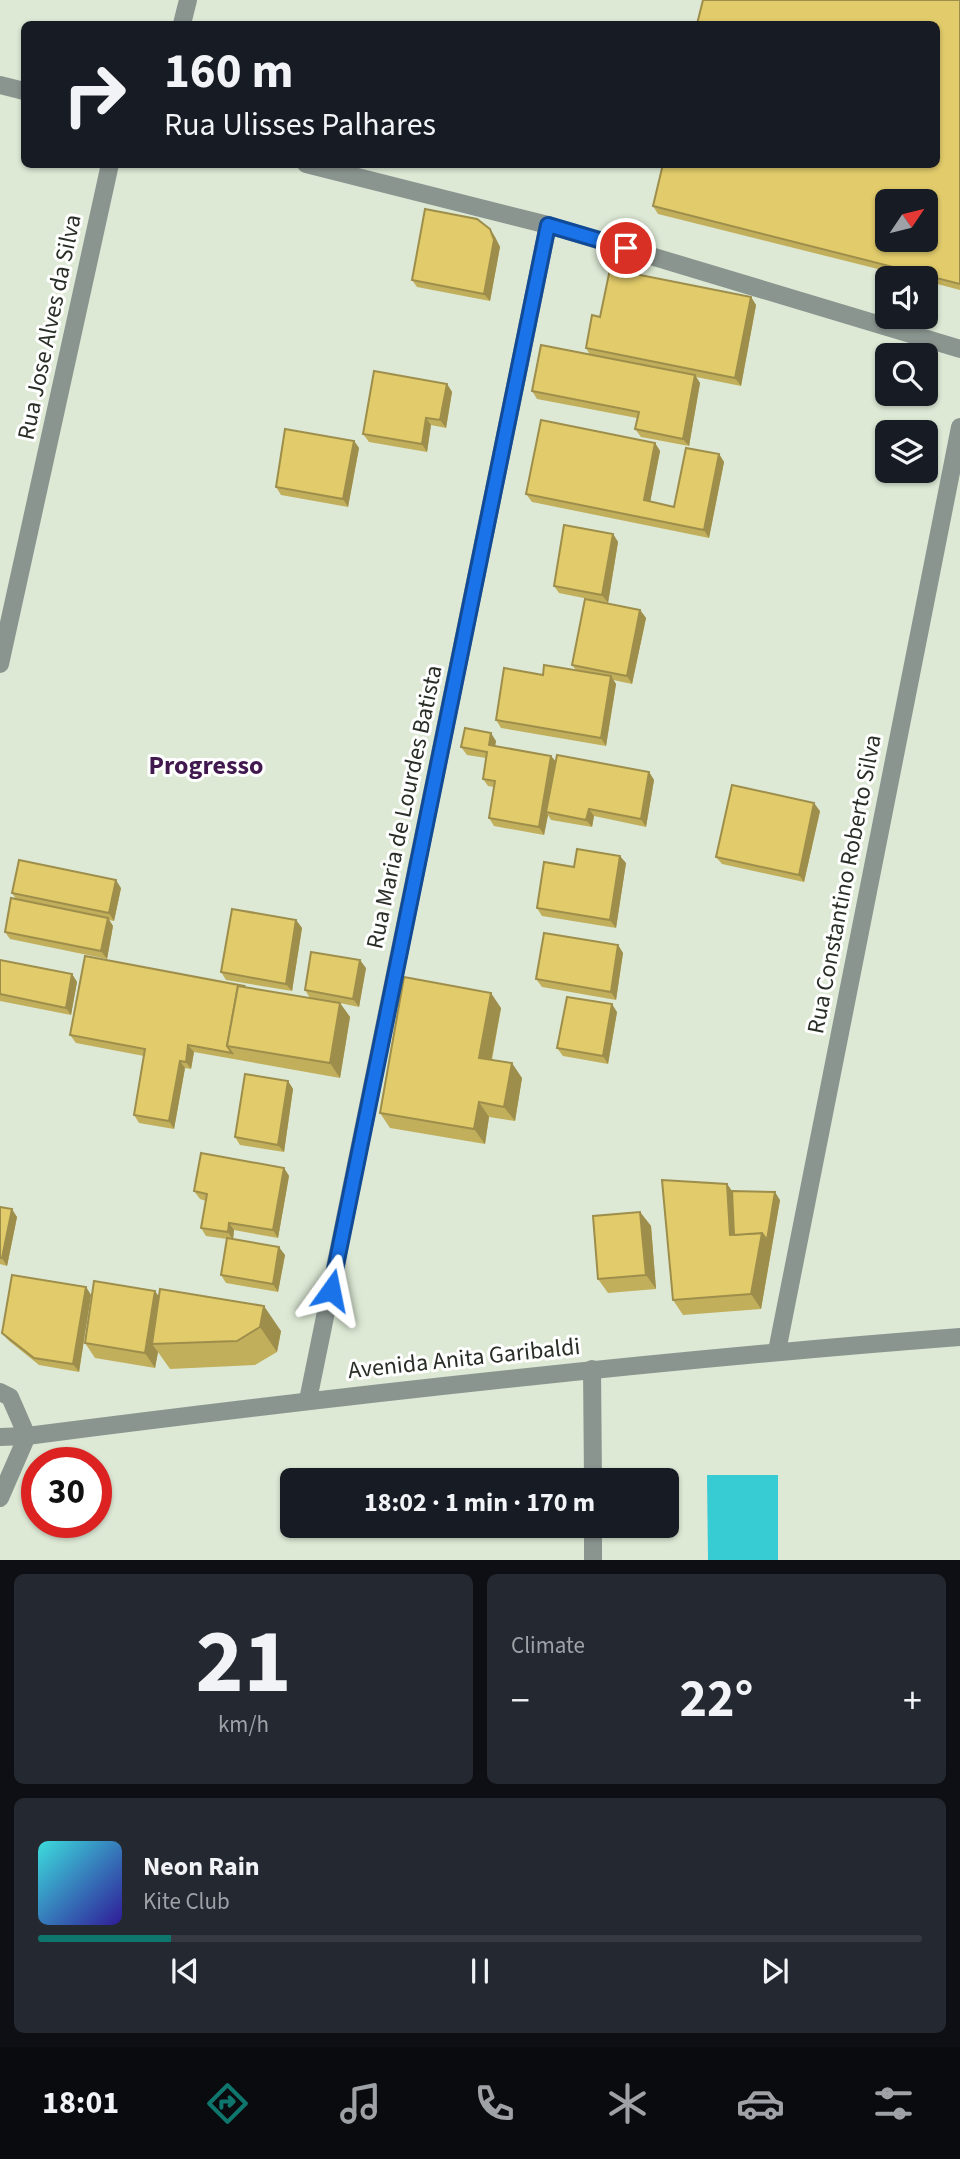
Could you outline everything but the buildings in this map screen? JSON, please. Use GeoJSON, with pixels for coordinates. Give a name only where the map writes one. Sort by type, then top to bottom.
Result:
{"type":"FeatureCollection","features":[{"type":"Feature","properties":{"kind":"street"},"geometry":{"type":"LineString","coordinates":[[183,21],[188,0]]}},
{"type":"Feature","properties":{"kind":"street"},"geometry":{"type":"LineString","coordinates":[[0,85],[21,90]]}},
{"type":"Feature","properties":{"kind":"street","name":"Rua Jose Alves da Silva"},"geometry":{"type":"LineString","coordinates":[[0,664],[109,168]]}},
{"type":"Feature","properties":{"kind":"street"},"geometry":{"type":"LineString","coordinates":[[322,168],[548,225],[960,349]]}},
{"type":"Feature","properties":{"kind":"street","name":"Rua Maria de Lourdes Batista"},"geometry":{"type":"LineString","coordinates":[[309,1399],[548,225]]}},
{"type":"Feature","properties":{"kind":"street","name":"Rua Constantino Roberto Silva"},"geometry":{"type":"LineString","coordinates":[[777,1351],[960,427]]}},
{"type":"Feature","properties":{"kind":"street","name":"Avenida Anita Garibaldi"},"geometry":{"type":"LineString","coordinates":[[0,1437],[27,1436],[309,1399],[592,1369],[960,1337]]}},
{"type":"Feature","properties":{"kind":"street"},"geometry":{"type":"LineString","coordinates":[[592,1369],[593,1468]]}},
{"type":"Feature","properties":{"kind":"street"},"geometry":{"type":"LineString","coordinates":[[0,1392],[10,1397],[27,1436],[0,1498]]}},
{"type":"Feature","properties":{"kind":"street"},"geometry":{"type":"LineString","coordinates":[[593,1538],[593,1560]]}},
{"type":"Feature","properties":{"kind":"water"},"geometry":{"type":"Polygon","coordinates":[[[707,1475],[778,1475],[778,1560],[708,1560],[707,1475]]]}},
{"type":"Feature","properties":{"kind":"district","name":"Progresso"},"geometry":{"type":"Point","coordinates":[206,765]}},
{"type":"Feature","properties":{"kind":"route"},"geometry":{"type":"LineString","coordinates":[[331,1290],[548,225],[626,248]]}}]}
